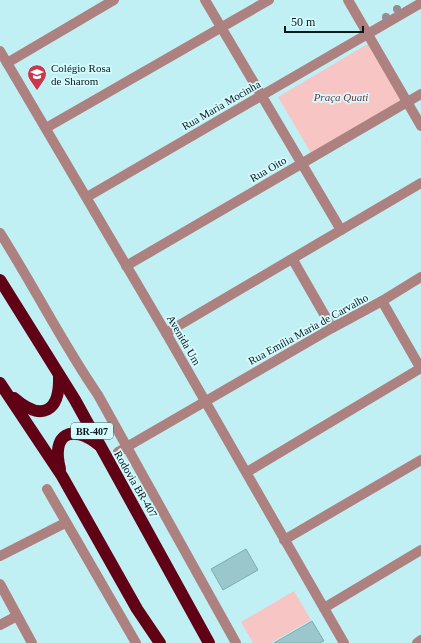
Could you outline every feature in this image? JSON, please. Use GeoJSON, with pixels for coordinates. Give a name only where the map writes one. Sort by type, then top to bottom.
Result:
{"type":"FeatureCollection","features":[{"type":"Feature","properties":{"kind":"highway","name":"Rodovia BR-407"},"geometry":{"type":"LineString","coordinates":[[0,280],[75,400],[179,586],[209,643]]}},
{"type":"Feature","properties":{"kind":"highway"},"geometry":{"type":"LineString","coordinates":[[0,382],[23,406],[30,409],[43,411],[51,408],[55,403],[60,391],[59,374]]}},
{"type":"Feature","properties":{"kind":"highway"},"geometry":{"type":"LineString","coordinates":[[0,382],[62,476],[137,609],[160,643]]}},
{"type":"Feature","properties":{"kind":"highway"},"geometry":{"type":"LineString","coordinates":[[62,476],[58,459],[58,450],[60,442],[67,434],[72,432],[82,434],[100,445]]}},
{"type":"Feature","properties":{"kind":"street"},"geometry":{"type":"LineString","coordinates":[[7,63],[114,0]]}},
{"type":"Feature","properties":{"kind":"street"},"geometry":{"type":"LineString","coordinates":[[205,0],[341,230]]}},
{"type":"Feature","properties":{"kind":"street"},"geometry":{"type":"LineString","coordinates":[[46,128],[269,0]]}},
{"type":"Feature","properties":{"kind":"street"},"geometry":{"type":"LineString","coordinates":[[348,0],[421,126]]}},
{"type":"Feature","properties":{"kind":"street","name":"Rua Maria Mocinha"},"geometry":{"type":"LineString","coordinates":[[87,197],[421,3]]}},
{"type":"Feature","properties":{"kind":"street","name":"Avenida Um"},"geometry":{"type":"LineString","coordinates":[[0,51],[206,401],[344,643]]}},
{"type":"Feature","properties":{"kind":"street","name":"Rua Oito"},"geometry":{"type":"LineString","coordinates":[[126,266],[421,94]]}},
{"type":"Feature","properties":{"kind":"street"},"geometry":{"type":"LineString","coordinates":[[166,333],[293,260],[421,183]]}},
{"type":"Feature","properties":{"kind":"street"},"geometry":{"type":"LineString","coordinates":[[0,233],[20,264],[83,373],[98,395],[122,450],[236,643]]}},
{"type":"Feature","properties":{"kind":"street"},"geometry":{"type":"LineString","coordinates":[[293,260],[332,328]]}},
{"type":"Feature","properties":{"kind":"street","name":"Rua Emília Maria de Carvalho"},"geometry":{"type":"LineString","coordinates":[[122,450],[332,328],[382,301],[421,277]]}},
{"type":"Feature","properties":{"kind":"street"},"geometry":{"type":"LineString","coordinates":[[247,472],[421,369],[382,301]]}},
{"type":"Feature","properties":{"kind":"street"},"geometry":{"type":"LineString","coordinates":[[284,540],[421,460]]}},
{"type":"Feature","properties":{"kind":"street"},"geometry":{"type":"LineString","coordinates":[[47,490],[136,643]]}},
{"type":"Feature","properties":{"kind":"street"},"geometry":{"type":"LineString","coordinates":[[0,556],[65,523]]}},
{"type":"Feature","properties":{"kind":"street"},"geometry":{"type":"LineString","coordinates":[[324,608],[421,550]]}},
{"type":"Feature","properties":{"kind":"street"},"geometry":{"type":"LineString","coordinates":[[0,584],[32,643]]}},
{"type":"Feature","properties":{"kind":"street"},"geometry":{"type":"LineString","coordinates":[[0,625],[17,616]]}},
{"type":"Feature","properties":{"kind":"street"},"geometry":{"type":"LineString","coordinates":[[417,643],[421,640]]}},
{"type":"Feature","properties":{"kind":"green space","name":"Praça Quati"},"geometry":{"type":"Polygon","coordinates":[[[371,42],[405,98],[311,153],[278,97],[371,42]]]}},
{"type":"Feature","properties":{"kind":"green space"},"geometry":{"type":"Polygon","coordinates":[[[294,591],[311,620],[271,643],[253,643],[241,622],[294,591]]]}},
{"type":"Feature","properties":{"kind":"building"},"geometry":{"type":"Polygon","coordinates":[[[246,549],[258,570],[223,590],[211,569],[246,549]]]}},
{"type":"Feature","properties":{"kind":"building"},"geometry":{"type":"Polygon","coordinates":[[[312,621],[324,641],[319,643],[274,643],[312,621]]]}},
{"type":"Feature","properties":{"kind":"place","name":"Colégio Rosa de Sharom"},"geometry":{"type":"Point","coordinates":[37,91]}}]}
